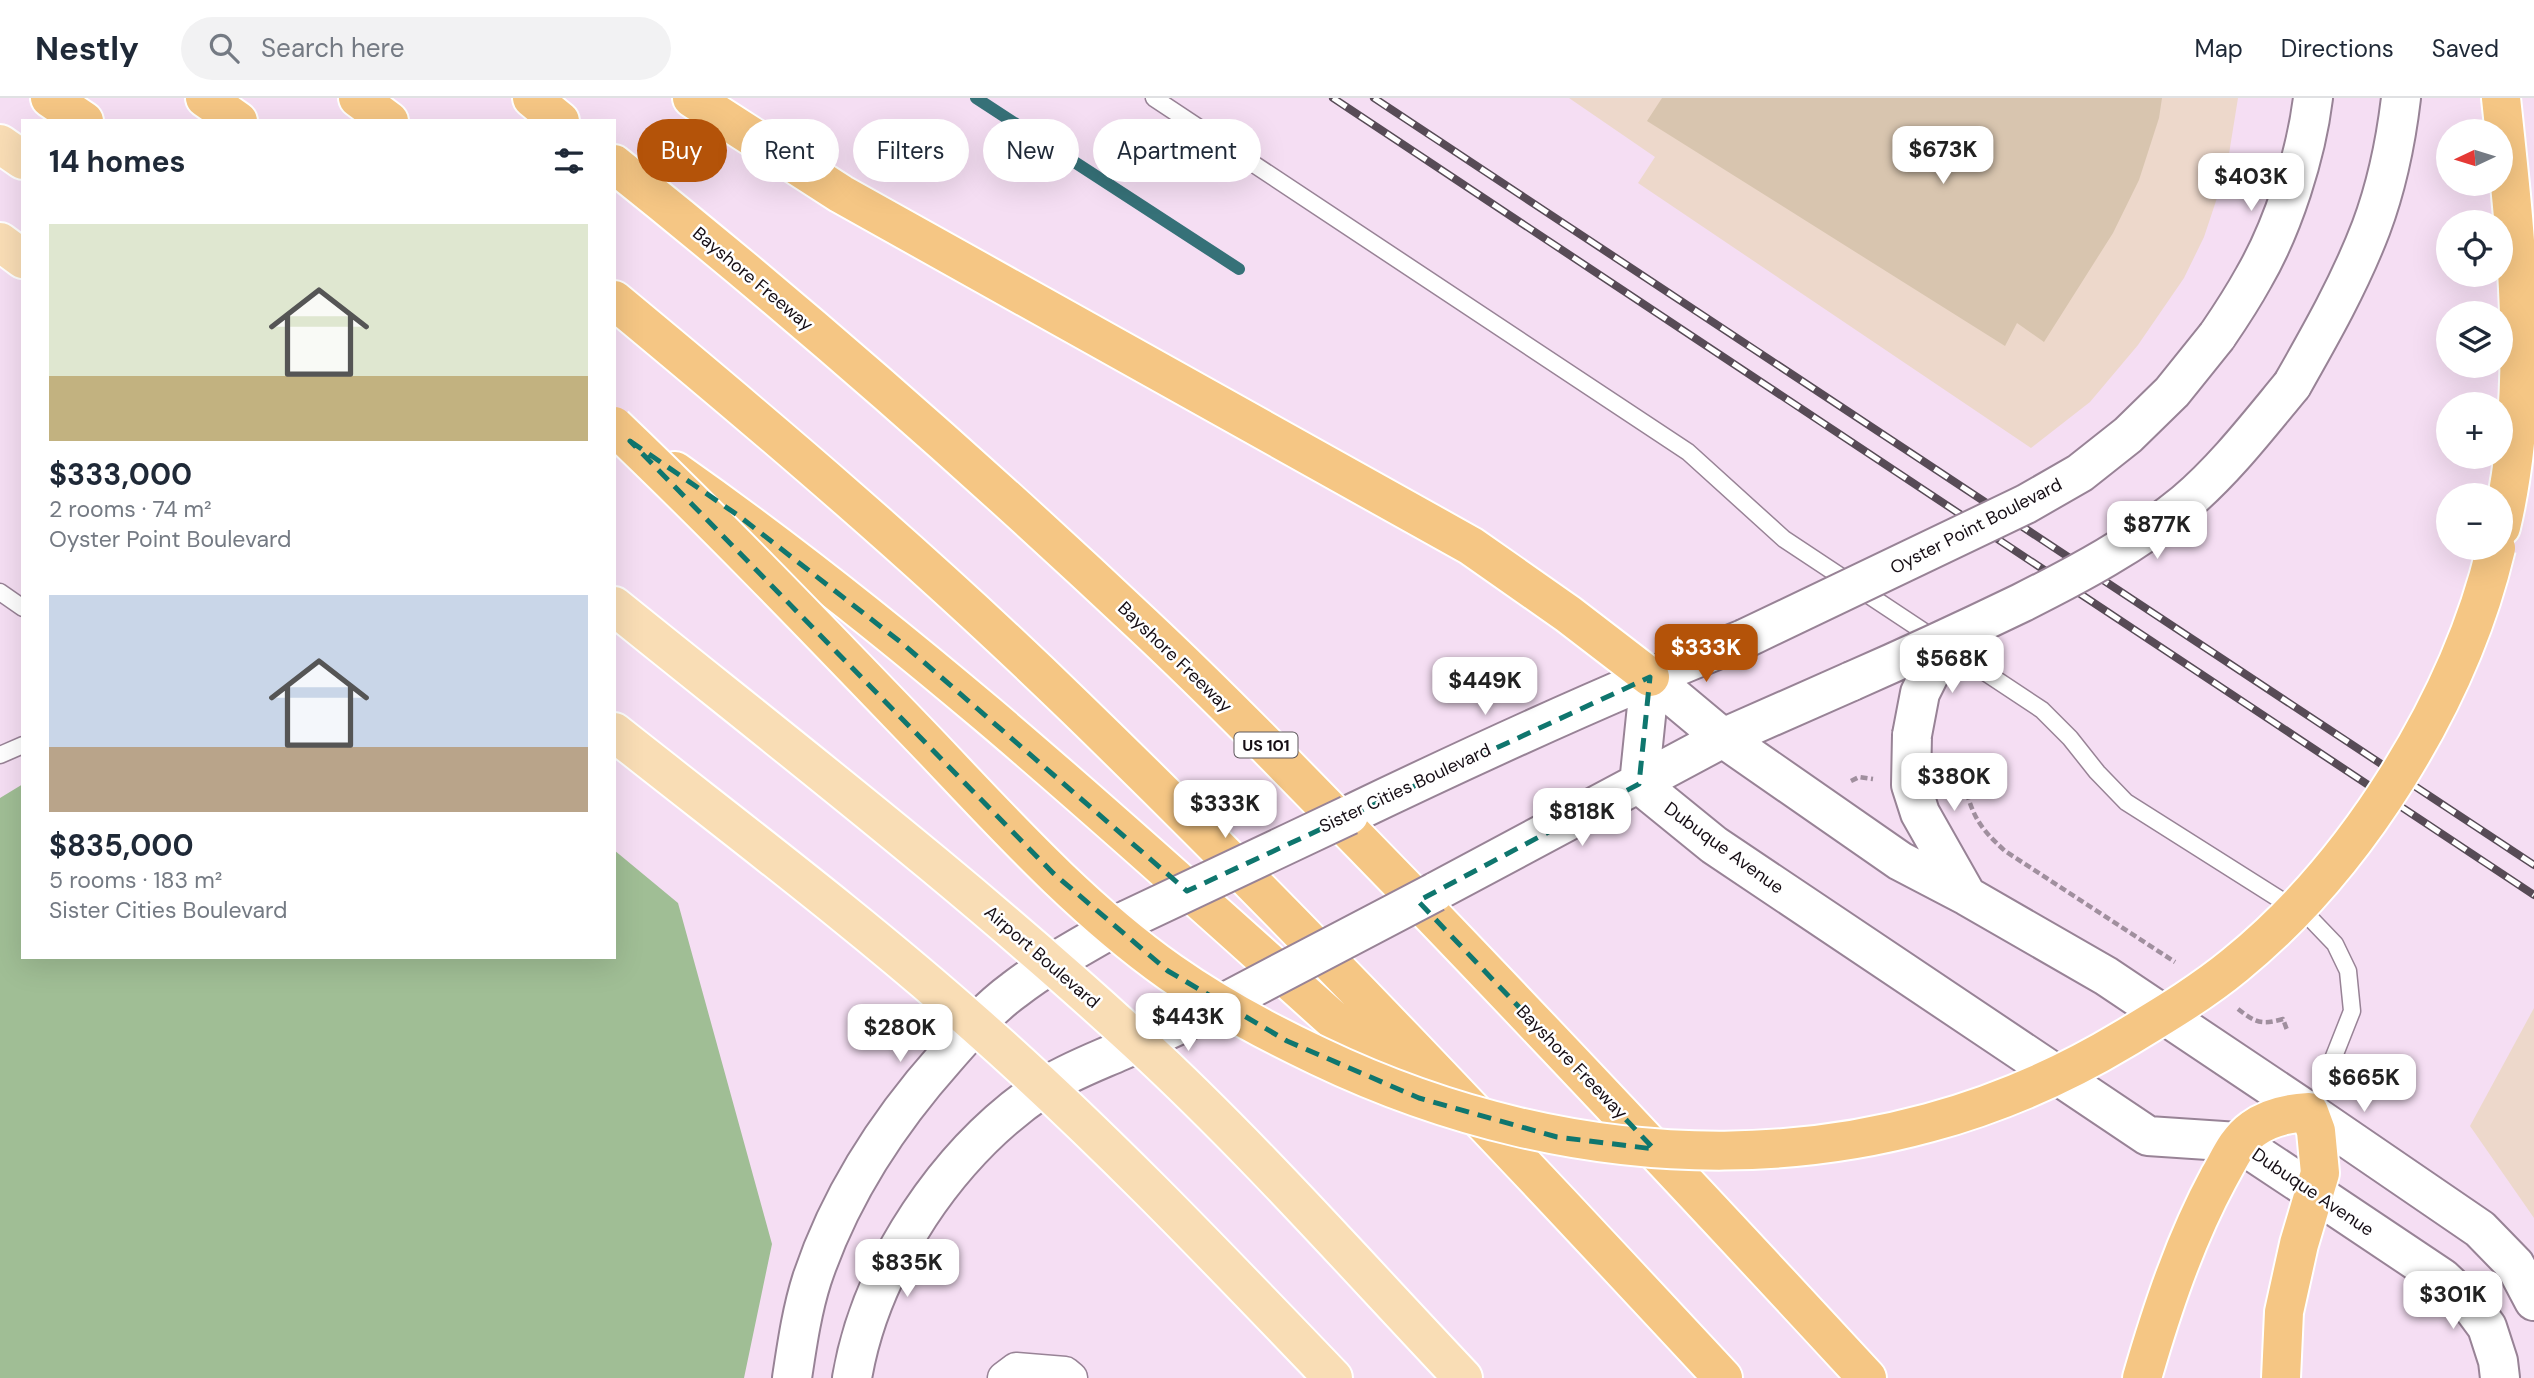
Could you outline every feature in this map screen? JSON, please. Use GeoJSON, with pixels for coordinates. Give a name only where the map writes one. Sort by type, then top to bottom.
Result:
{"type":"FeatureCollection","features":[{"type":"Feature","properties":{"kind":"highway"},"geometry":{"type":"LineString","coordinates":[[50,98],[81,119]]}},
{"type":"Feature","properties":{"kind":"highway"},"geometry":{"type":"LineString","coordinates":[[205,98],[236,119]]}},
{"type":"Feature","properties":{"kind":"highway"},"geometry":{"type":"LineString","coordinates":[[358,98],[386,119]]}},
{"type":"Feature","properties":{"kind":"highway"},"geometry":{"type":"LineString","coordinates":[[532,98],[558,119]]}},
{"type":"Feature","properties":{"kind":"highway"},"geometry":{"type":"LineString","coordinates":[[692,98],[841,194],[1471,546],[1650,677]]}},
{"type":"Feature","properties":{"kind":"highway"},"geometry":{"type":"LineString","coordinates":[[2501,98],[2515,251],[2519,331],[2518,410],[2510,483]]}},
{"type":"Feature","properties":{"kind":"highway","name":"Bayshore Freeway"},"geometry":{"type":"LineString","coordinates":[[616,166],[764,287],[899,404],[1163,645],[1267,746],[1518,1005],[1867,1378]]}},
{"type":"Feature","properties":{"kind":"highway"},"geometry":{"type":"LineString","coordinates":[[616,302],[830,483],[1071,703],[1192,821],[1433,1069],[1723,1378]]}},
{"type":"Feature","properties":{"kind":"highway"},"geometry":{"type":"LineString","coordinates":[[616,428],[753,562],[1053,873],[1168,971],[1226,1008],[1287,1041],[1350,1072],[1419,1098],[1489,1120],[1557,1137],[1697,1152],[1821,1145],[1884,1134],[1956,1116],[2030,1088],[2103,1052],[2172,1010],[2236,964],[2300,903],[2340,857],[2386,793],[2426,729],[2460,656],[2489,579],[2493,560]]}},
{"type":"Feature","properties":{"kind":"highway"},"geometry":{"type":"LineString","coordinates":[[616,433],[649,452],[739,516],[853,604],[994,719],[1669,1320]]}},
{"type":"Feature","properties":{"kind":"highway"},"geometry":{"type":"LineString","coordinates":[[2143,1378],[2180,1262],[2207,1199],[2238,1142],[2270,1119],[2289,1113],[2309,1112],[2320,1152],[2320,1173],[2299,1244],[2284,1312],[2281,1378]]}},
{"type":"Feature","properties":{"kind":"main road","name":"Oyster Point Boulevard"},"geometry":{"type":"LineString","coordinates":[[1650,677],[1744,639],[2026,504],[2080,473],[2128,435],[2172,392],[2217,336],[2256,275],[2289,200],[2311,117],[2313,98]]}},
{"type":"Feature","properties":{"kind":"main road"},"geometry":{"type":"LineString","coordinates":[[852,1378],[873,1301],[901,1242],[947,1178],[985,1135],[1045,1087],[1212,1009],[1723,738],[1947,639],[2071,578],[2131,543],[2185,503],[2238,451],[2292,385],[2335,309],[2372,227],[2396,134],[2401,98]]}},
{"type":"Feature","properties":{"kind":"main road"},"geometry":{"type":"LineString","coordinates":[[0,144],[21,159]]}},
{"type":"Feature","properties":{"kind":"main road"},"geometry":{"type":"LineString","coordinates":[[0,242],[21,258]]}},
{"type":"Feature","properties":{"kind":"main road","name":"Airport Boulevard"},"geometry":{"type":"LineString","coordinates":[[616,608],[956,881],[1139,1043],[1249,1151],[1463,1378]]}},
{"type":"Feature","properties":{"kind":"main road"},"geometry":{"type":"LineString","coordinates":[[1947,639],[1920,693],[1912,735],[1911,785],[1920,813],[1967,896]]}},
{"type":"Feature","properties":{"kind":"main road"},"geometry":{"type":"LineString","coordinates":[[1650,677],[1723,738],[1900,861],[2106,976],[2480,1229],[2515,1265],[2534,1301]]}},
{"type":"Feature","properties":{"kind":"main road"},"geometry":{"type":"LineString","coordinates":[[1639,784],[1650,677]]}},
{"type":"Feature","properties":{"kind":"main road","name":"Sister Cities Boulevard"},"geometry":{"type":"LineString","coordinates":[[792,1378],[812,1281],[839,1209],[876,1146],[920,1086],[975,1024],[1013,990],[1127,920],[1476,754],[1650,677]]}},
{"type":"Feature","properties":{"kind":"main road"},"geometry":{"type":"LineString","coordinates":[[616,734],[894,955],[975,1024],[1045,1087],[1169,1208],[1333,1378]]}},
{"type":"Feature","properties":{"kind":"main road","name":"Dubuque Avenue"},"geometry":{"type":"LineString","coordinates":[[1639,784],[1714,845],[2148,1136],[2238,1142],[2442,1278],[2470,1304],[2487,1327],[2498,1361],[2500,1378]]}},
{"type":"Feature","properties":{"kind":"street"},"geometry":{"type":"LineString","coordinates":[[1004,1378],[1016,1369],[1065,1373],[1071,1378]]}},
{"type":"Feature","properties":{"kind":"lane"},"geometry":{"type":"LineString","coordinates":[[1154,98],[1688,452],[1784,539],[2042,710],[2126,802],[2311,919],[2335,944],[2348,971],[2352,1012],[2333,1059]]}},
{"type":"Feature","properties":{"kind":"lane"},"geometry":{"type":"LineString","coordinates":[[0,592],[21,607]]}},
{"type":"Feature","properties":{"kind":"lane"},"geometry":{"type":"LineString","coordinates":[[0,755],[21,746]]}},
{"type":"Feature","properties":{"kind":"highlighted area"},"geometry":{"type":"Polygon","coordinates":[[[630,441],[739,516],[903,644],[1187,891],[1650,677],[1639,784],[1418,901],[1654,1149],[1557,1137],[1419,1098],[1287,1041],[1168,971],[1053,873],[630,441]]]}},
{"type":"Feature","properties":{"kind":"shaded area"},"geometry":{"type":"Polygon","coordinates":[[[1569,98],[2238,98],[2228,160],[2216,201],[2204,237],[2184,278],[2138,345],[2090,402],[2031,448],[1638,183],[1655,157],[1569,98]]]}},
{"type":"Feature","properties":{"kind":"shaded area"},"geometry":{"type":"Polygon","coordinates":[[[2534,1008],[2534,1218],[2470,1126],[2534,1008]]]}},
{"type":"Feature","properties":{"kind":"green space"},"geometry":{"type":"Polygon","coordinates":[[[21,785],[21,959],[616,959],[616,852],[678,903],[772,1244],[744,1378],[0,1378],[0,798],[21,785]]]}},
{"type":"Feature","properties":{"kind":"building"},"geometry":{"type":"Polygon","coordinates":[[[1662,98],[2162,98],[2159,118],[2139,180],[2113,233],[2044,342],[2017,323],[2005,346],[1647,121],[1662,98]]]}},
{"type":"Feature","properties":{"kind":"waterway"},"geometry":{"type":"LineString","coordinates":[[976,98],[1239,269]]}},
{"type":"Feature","properties":{"kind":"railway"},"geometry":{"type":"LineString","coordinates":[[1333,98],[2534,895]]}},
{"type":"Feature","properties":{"kind":"railway"},"geometry":{"type":"LineString","coordinates":[[1374,98],[2534,865]]}}]}
